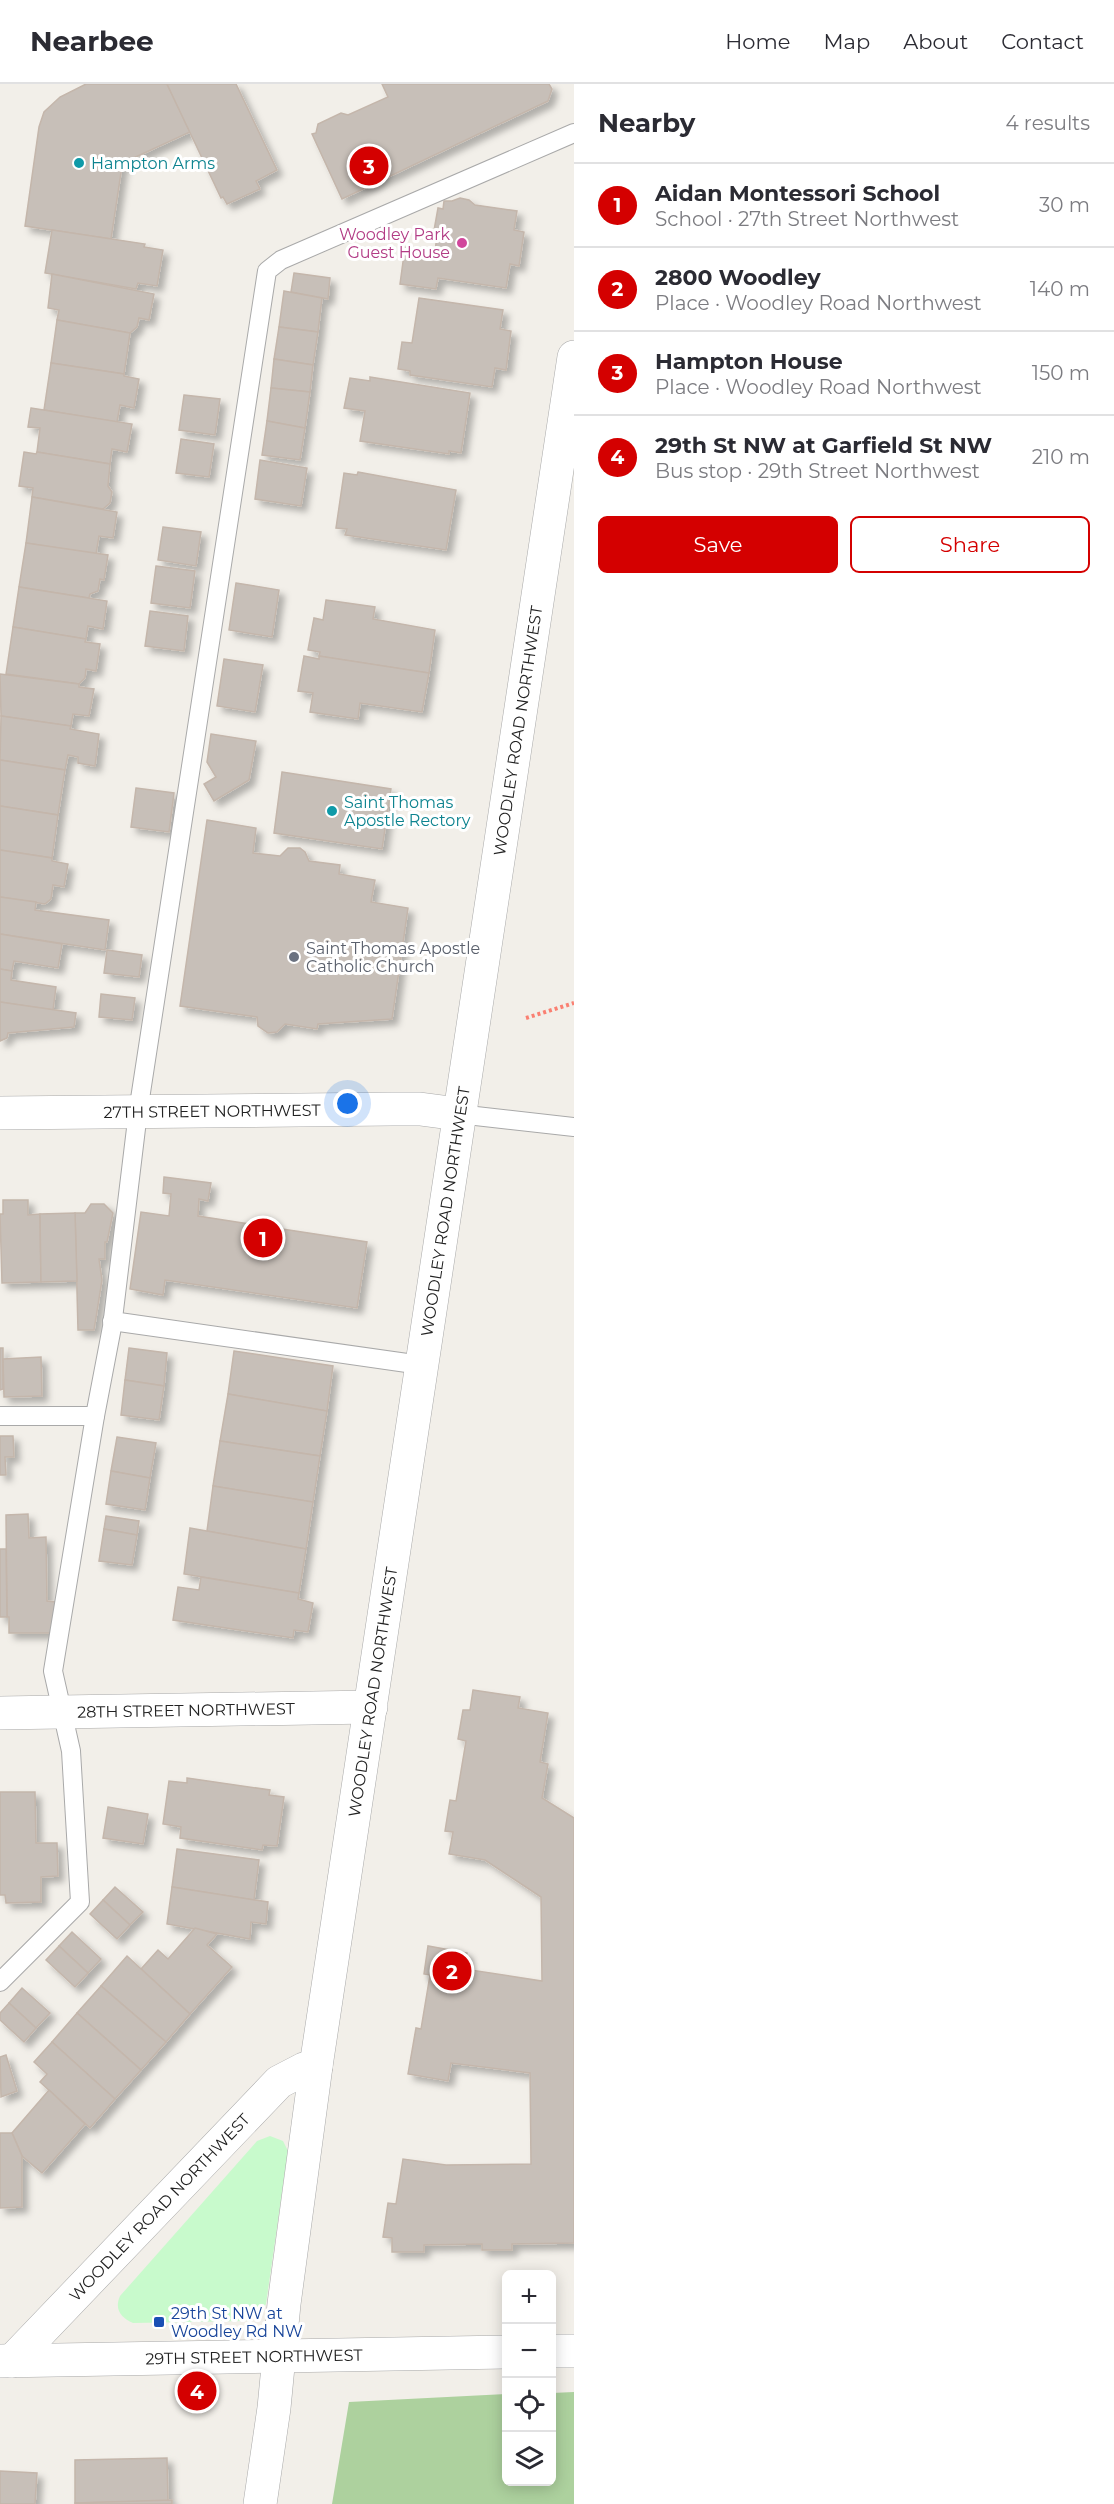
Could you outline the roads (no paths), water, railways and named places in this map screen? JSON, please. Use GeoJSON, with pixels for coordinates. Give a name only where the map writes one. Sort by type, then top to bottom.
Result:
{"type":"FeatureCollection","features":[{"type":"Feature","properties":{"kind":"street","name":"WOODLEY ROAD NORTHWEST"},"geometry":{"type":"LineString","coordinates":[[260,2504],[316,2066],[574,357]]}},
{"type":"Feature","properties":{"kind":"street","name":"27TH STREET NORTHWEST"},"geometry":{"type":"LineString","coordinates":[[0,1113],[420,1109],[458,1114]]}},
{"type":"Feature","properties":{"kind":"street","name":"28TH STREET NORTHWEST"},"geometry":{"type":"LineString","coordinates":[[0,1713],[371,1707]]}},
{"type":"Feature","properties":{"kind":"street","name":"WOODLEY ROAD NORTHWEST"},"geometry":{"type":"LineString","coordinates":[[6,2361],[279,2082],[304,2068],[316,2066]]}},
{"type":"Feature","properties":{"kind":"street"},"geometry":{"type":"LineString","coordinates":[[556,2351],[574,2351]]}},
{"type":"Feature","properties":{"kind":"street","name":"29TH STREET NORTHWEST"},"geometry":{"type":"LineString","coordinates":[[6,2361],[502,2352]]}},
{"type":"Feature","properties":{"kind":"lane"},"geometry":{"type":"LineString","coordinates":[[0,1982],[80,1902],[71,1751],[53,1671],[112,1321],[138,1112],[267,271],[281,260],[574,133]]}},
{"type":"Feature","properties":{"kind":"lane"},"geometry":{"type":"LineString","coordinates":[[458,1114],[574,1127]]}},
{"type":"Feature","properties":{"kind":"lane"},"geometry":{"type":"LineString","coordinates":[[112,1321],[421,1365]]}},
{"type":"Feature","properties":{"kind":"lane"},"geometry":{"type":"LineString","coordinates":[[0,1416],[95,1416]]}},
{"type":"Feature","properties":{"kind":"place","name":"Hampton Arms"},"geometry":{"type":"Point","coordinates":[79,163]}},
{"type":"Feature","properties":{"kind":"place","name":"Hampton House"},"geometry":{"type":"Point","coordinates":[369,166]}},
{"type":"Feature","properties":{"kind":"place","name":"Woodley Park Guest House"},"geometry":{"type":"Point","coordinates":[462,243]}},
{"type":"Feature","properties":{"kind":"place","name":"Saint Thomas Apostle Rectory"},"geometry":{"type":"Point","coordinates":[332,811]}},
{"type":"Feature","properties":{"kind":"place","name":"Saint Thomas Apostle Catholic Church"},"geometry":{"type":"Point","coordinates":[294,957]}},
{"type":"Feature","properties":{"kind":"place","name":"Aidan Montessori School"},"geometry":{"type":"Point","coordinates":[263,1238]}},
{"type":"Feature","properties":{"kind":"place","name":"2800 Woodley"},"geometry":{"type":"Point","coordinates":[452,1971]}},
{"type":"Feature","properties":{"kind":"place","name":"29th St NW at Woodley Rd NW"},"geometry":{"type":"Point","coordinates":[159,2322]}},
{"type":"Feature","properties":{"kind":"place","name":"29th St NW at Garfield St NW"},"geometry":{"type":"Point","coordinates":[197,2391]}}]}
